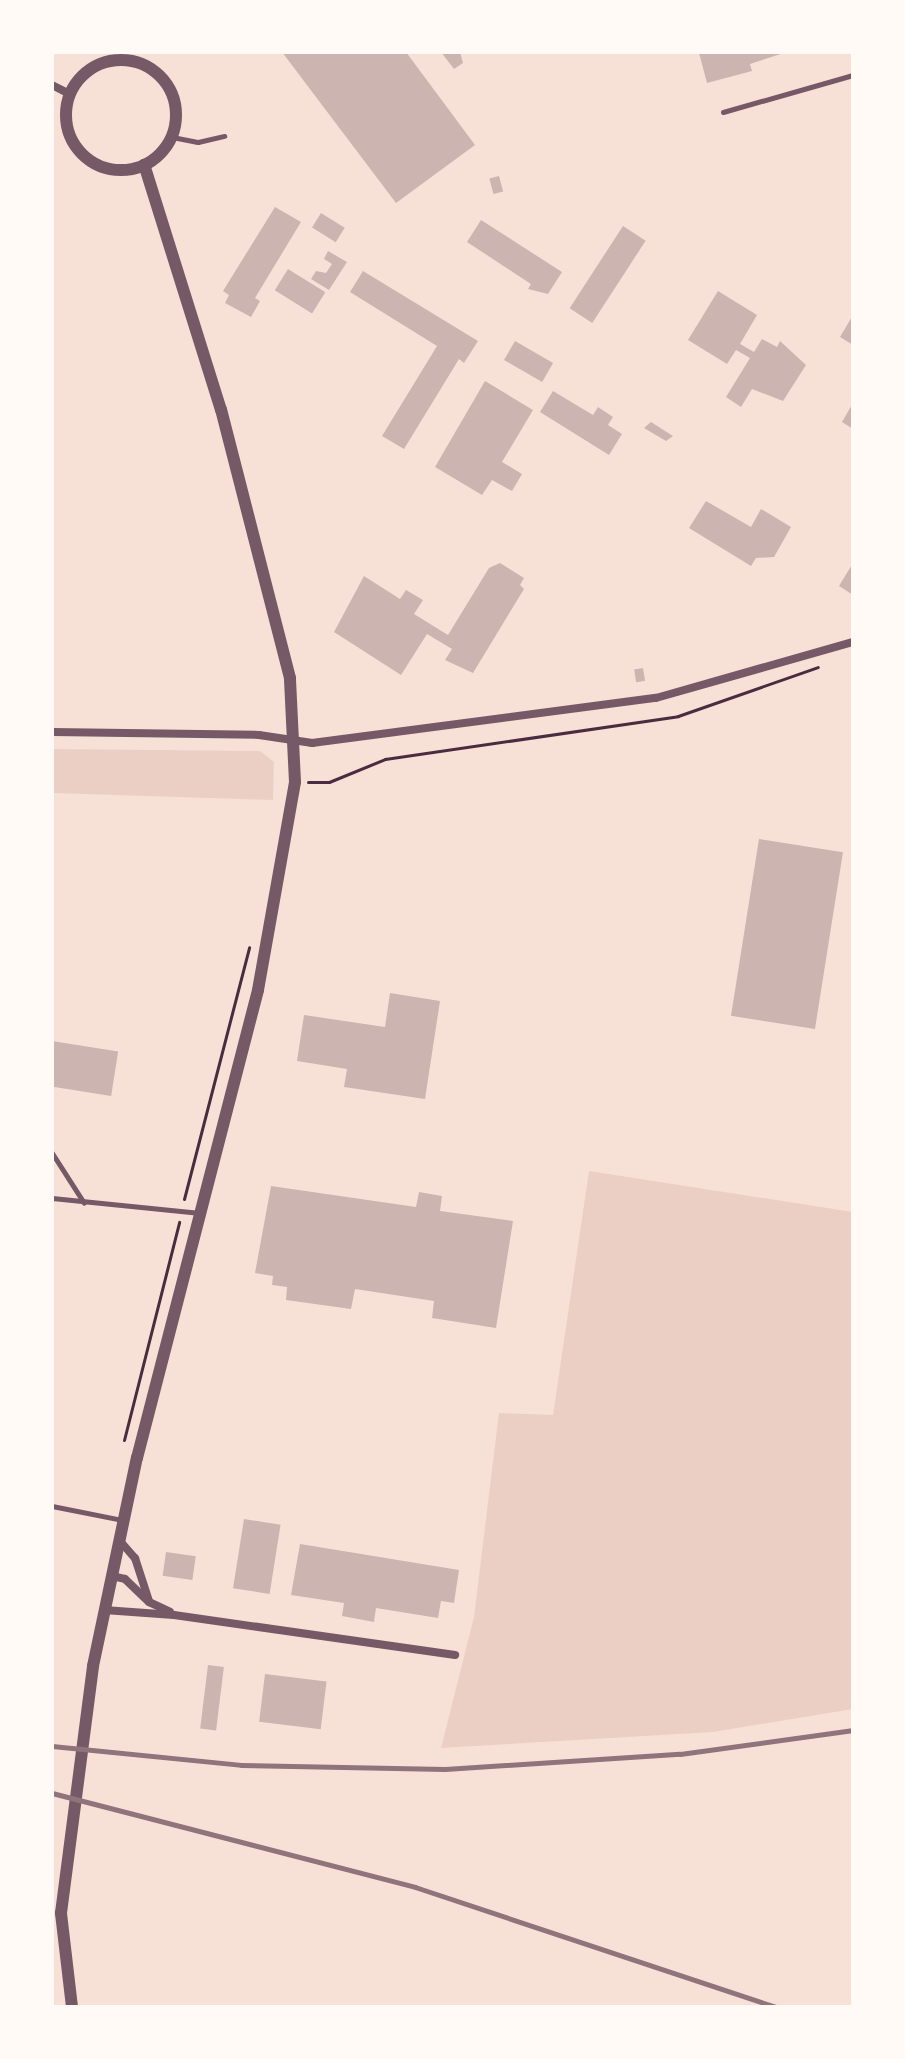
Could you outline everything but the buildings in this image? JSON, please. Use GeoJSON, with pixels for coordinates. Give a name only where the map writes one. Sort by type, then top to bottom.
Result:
{"type":"FeatureCollection","features":[{"type":"Feature","properties":{"kind":"street"},"geometry":{"type":"LineString","coordinates":[[124,56],[146,65],[167,84],[177,110],[172,137],[144,165],[112,169],[83,154],[67,126],[70,94],[95,66],[124,56]]}},
{"type":"Feature","properties":{"kind":"street"},"geometry":{"type":"LineString","coordinates":[[52,85],[70,94]]}},
{"type":"Feature","properties":{"kind":"street"},"geometry":{"type":"LineString","coordinates":[[72,2007],[61,1913],[104,1610],[258,990],[295,782],[290,678],[221,410],[144,165]]}},
{"type":"Feature","properties":{"kind":"street"},"geometry":{"type":"LineString","coordinates":[[52,732],[312,743],[656,698],[853,642]]}},
{"type":"Feature","properties":{"kind":"street"},"geometry":{"type":"LineString","coordinates":[[120,1541],[135,1558],[149,1602]]}},
{"type":"Feature","properties":{"kind":"street"},"geometry":{"type":"LineString","coordinates":[[112,1576],[125,1579],[149,1602],[174,1615]]}},
{"type":"Feature","properties":{"kind":"street"},"geometry":{"type":"LineString","coordinates":[[104,1610],[174,1615],[455,1655]]}},
{"type":"Feature","properties":{"kind":"lane"},"geometry":{"type":"LineString","coordinates":[[723,112],[853,75]]}},
{"type":"Feature","properties":{"kind":"lane"},"geometry":{"type":"LineString","coordinates":[[172,137],[198,142],[224,136]]}},
{"type":"Feature","properties":{"kind":"lane"},"geometry":{"type":"LineString","coordinates":[[52,1153],[84,1204]]}},
{"type":"Feature","properties":{"kind":"lane"},"geometry":{"type":"LineString","coordinates":[[52,1198],[84,1204],[201,1213]]}},
{"type":"Feature","properties":{"kind":"lane"},"geometry":{"type":"LineString","coordinates":[[52,1506],[124,1521]]}},
{"type":"Feature","properties":{"kind":"path"},"geometry":{"type":"LineString","coordinates":[[295,782],[329,782],[385,759],[678,716],[819,668]]}},
{"type":"Feature","properties":{"kind":"shaded area"},"geometry":{"type":"Polygon","coordinates":[[[52,749],[260,751],[274,762],[273,800],[52,793],[52,749]]]}},
{"type":"Feature","properties":{"kind":"shaded area"},"geometry":{"type":"Polygon","coordinates":[[[589,1171],[853,1212],[853,1709],[713,1732],[441,1748],[474,1617],[499,1413],[553,1415],[589,1171]]]}},
{"type":"Feature","properties":{"kind":"railway"},"geometry":{"type":"LineString","coordinates":[[52,1746],[241,1765],[445,1769],[680,1754],[853,1730]]}},
{"type":"Feature","properties":{"kind":"railway"},"geometry":{"type":"LineString","coordinates":[[52,1793],[415,1887],[776,2007]]}}]}
